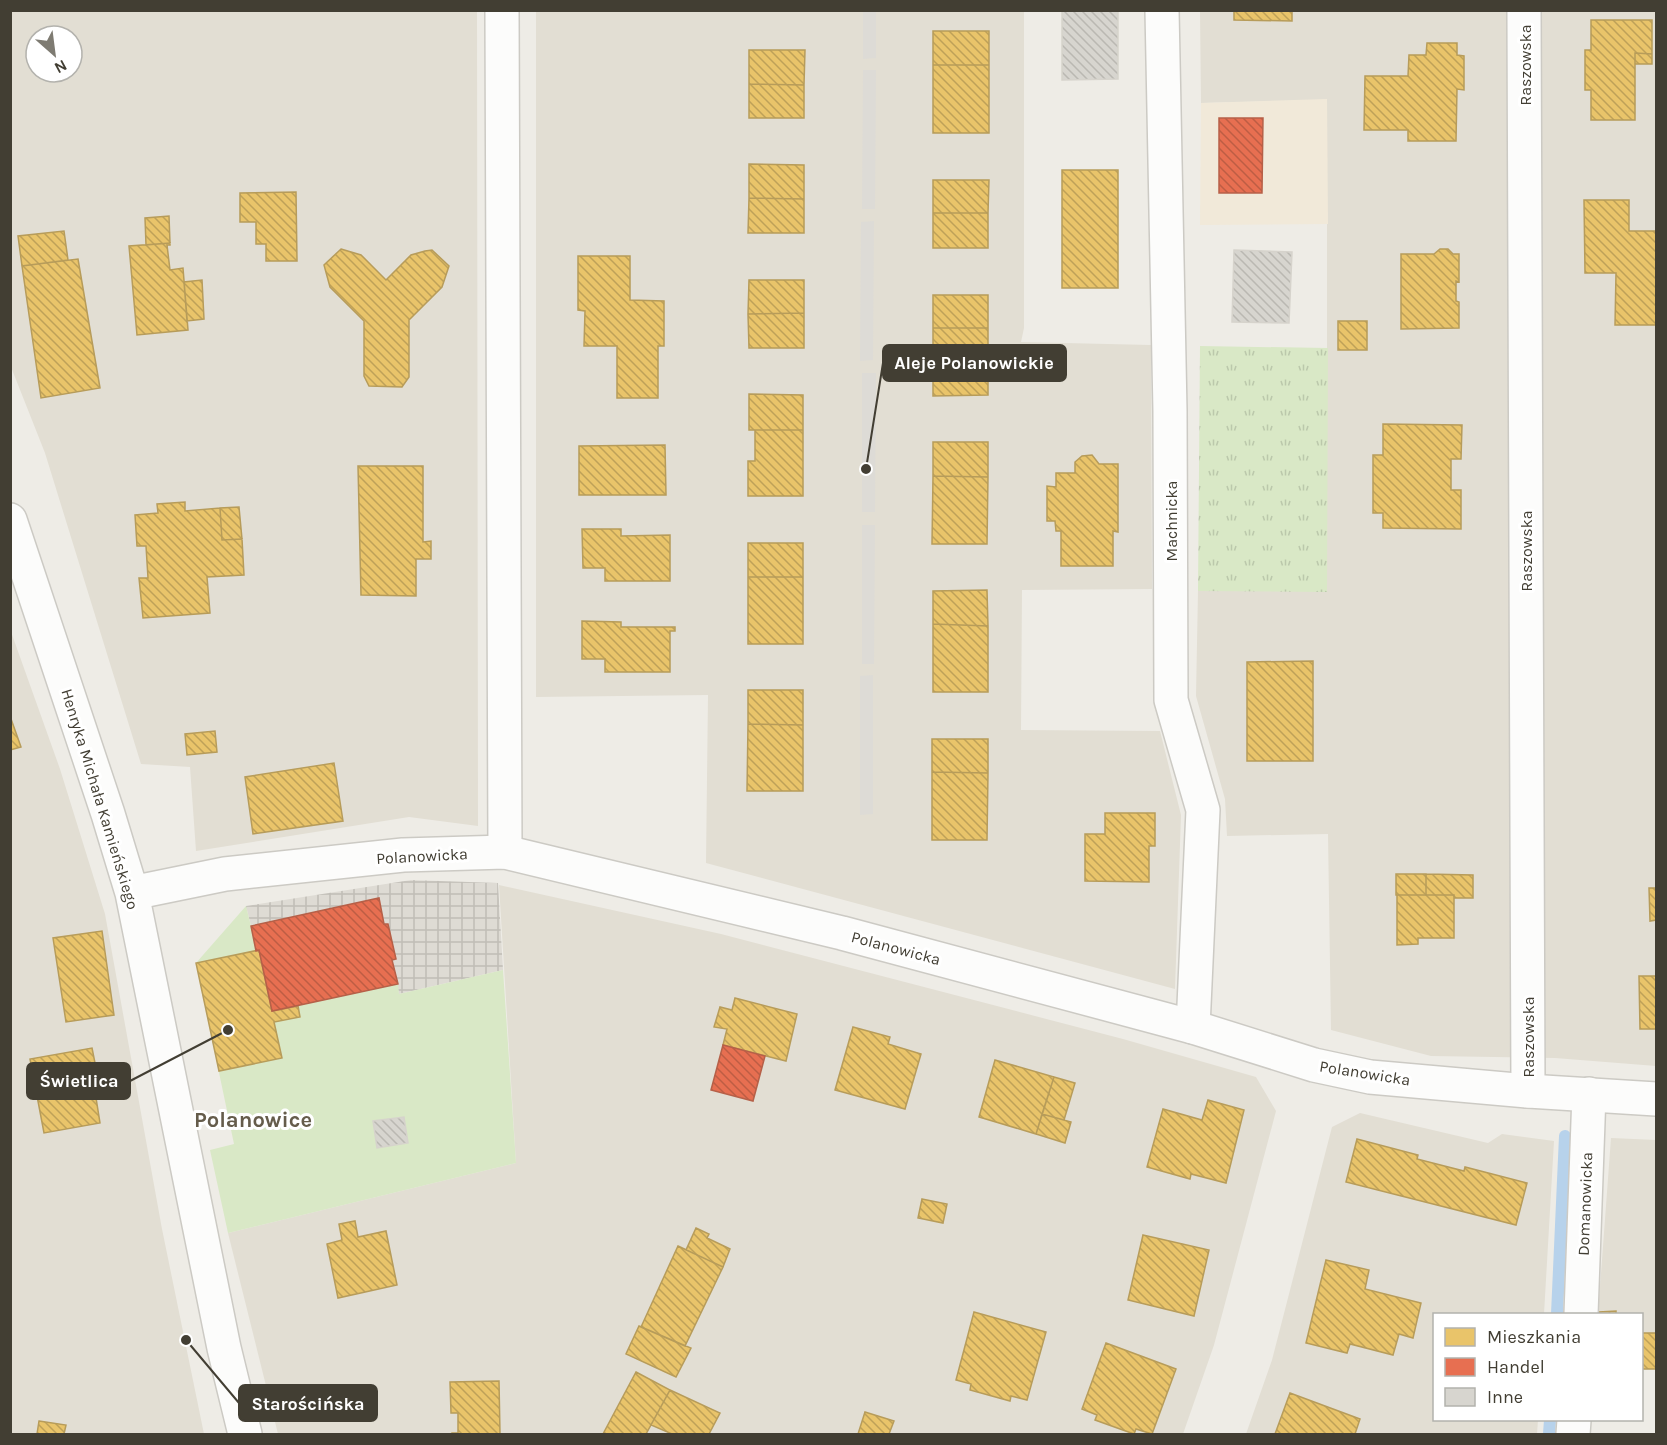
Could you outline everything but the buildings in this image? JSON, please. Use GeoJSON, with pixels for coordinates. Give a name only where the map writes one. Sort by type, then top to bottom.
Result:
{"type":"FeatureCollection","features":[{"type":"Feature","properties":{"kind":"street"},"geometry":{"type":"LineString","coordinates":[[502,10],[505,852]]}},
{"type":"Feature","properties":{"kind":"street","name":"Machnicka"},"geometry":{"type":"LineString","coordinates":[[1162,10],[1170,399],[1171,700],[1203,810],[1193,1027]]}},
{"type":"Feature","properties":{"kind":"street","name":"Raszowska"},"geometry":{"type":"LineString","coordinates":[[1524,10],[1528,1091]]}},
{"type":"Feature","properties":{"kind":"street","name":"Henryka Michała Kamieńskiego"},"geometry":{"type":"LineString","coordinates":[[10,520],[132,893],[224,1348],[244,1434]]}},
{"type":"Feature","properties":{"kind":"street","name":"Polanowicka"},"geometry":{"type":"LineString","coordinates":[[132,893],[225,874],[403,855],[505,852],[842,933],[1193,1027],[1314,1065],[1370,1077],[1528,1091],[1656,1099]]}},
{"type":"Feature","properties":{"kind":"street","name":"Domanowicka"},"geometry":{"type":"LineString","coordinates":[[1581,1313],[1589,1094]]}},
{"type":"Feature","properties":{"kind":"shaded area"},"geometry":{"type":"Polygon","coordinates":[[[11,11],[477,11],[478,826],[409,817],[196,851],[190,767],[141,764],[45,453],[11,367],[11,11]]]}},
{"type":"Feature","properties":{"kind":"shaded area"},"geometry":{"type":"Polygon","coordinates":[[[536,11],[1024,11],[1024,328],[1021,342],[1151,345],[1152,589],[1022,590],[1021,730],[1160,731],[1181,815],[1175,989],[706,863],[708,695],[536,697],[536,11]]]}},
{"type":"Feature","properties":{"kind":"shaded area"},"geometry":{"type":"Polygon","coordinates":[[[863,11],[876,11],[876,58],[863,59],[863,11]]]}},
{"type":"Feature","properties":{"kind":"shaded area"},"geometry":{"type":"Polygon","coordinates":[[[1200,11],[1656,11],[1656,1066],[1555,1058],[1431,1056],[1331,1030],[1328,834],[1227,836],[1225,799],[1196,696],[1198,591],[1327,591],[1327,100],[1201,103],[1200,11]]]}},
{"type":"Feature","properties":{"kind":"shaded area"},"geometry":{"type":"Polygon","coordinates":[[[863,70],[876,70],[875,209],[862,209],[863,70]]]}},
{"type":"Feature","properties":{"kind":"shaded area"},"geometry":{"type":"Polygon","coordinates":[[[1327,99],[1328,224],[1200,225],[1201,103],[1327,99]]]}},
{"type":"Feature","properties":{"kind":"shaded area"},"geometry":{"type":"Polygon","coordinates":[[[874,221],[873,360],[860,361],[861,222],[874,221]]]}},
{"type":"Feature","properties":{"kind":"shaded area"},"geometry":{"type":"Polygon","coordinates":[[[862,373],[876,373],[875,512],[862,512],[862,373]]]}},
{"type":"Feature","properties":{"kind":"shaded area"},"geometry":{"type":"Polygon","coordinates":[[[862,525],[875,525],[874,664],[862,664],[862,525]]]}},
{"type":"Feature","properties":{"kind":"shaded area"},"geometry":{"type":"Polygon","coordinates":[[[10,629],[60,769],[105,914],[162,1229],[204,1434],[11,1434],[10,629]]]}},
{"type":"Feature","properties":{"kind":"shaded area"},"geometry":{"type":"Polygon","coordinates":[[[873,675],[873,814],[860,815],[860,676],[873,675]]]}},
{"type":"Feature","properties":{"kind":"shaded area"},"geometry":{"type":"Polygon","coordinates":[[[411,880],[498,883],[503,970],[399,994],[397,984],[272,1011],[246,906],[411,880]]]}},
{"type":"Feature","properties":{"kind":"shaded area"},"geometry":{"type":"Polygon","coordinates":[[[499,885],[721,934],[1123,1039],[1256,1077],[1276,1111],[1214,1345],[1183,1434],[278,1434],[228,1233],[516,1163],[499,885]]]}},
{"type":"Feature","properties":{"kind":"shaded area"},"geometry":{"type":"Polygon","coordinates":[[[1360,1113],[1488,1143],[1502,1134],[1554,1141],[1544,1313],[1433,1313],[1433,1421],[1538,1421],[1537,1434],[1246,1434],[1272,1360],[1332,1127],[1360,1113]]]}},
{"type":"Feature","properties":{"kind":"shaded area"},"geometry":{"type":"Polygon","coordinates":[[[1611,1138],[1656,1140],[1656,1333],[1643,1333],[1643,1313],[1598,1313],[1611,1138]]]}},
{"type":"Feature","properties":{"kind":"green space"},"geometry":{"type":"Polygon","coordinates":[[[1200,346],[1328,348],[1327,592],[1198,591],[1200,346]]]}},
{"type":"Feature","properties":{"kind":"green space"},"geometry":{"type":"Polygon","coordinates":[[[246,906],[272,1011],[398,984],[399,994],[503,970],[516,1163],[228,1233],[210,1150],[234,1144],[196,963],[246,906]]]}},
{"type":"Feature","properties":{"kind":"waterway"},"geometry":{"type":"LineString","coordinates":[[1557,1313],[1565,1136]]}},
{"type":"Feature","properties":{"kind":"waterway"},"geometry":{"type":"LineString","coordinates":[[1549,1434],[1550,1421]]}},
{"type":"Feature","properties":{"kind":"place","name":"Aleje Polanowickie"},"geometry":{"type":"Point","coordinates":[866,469]}},
{"type":"Feature","properties":{"kind":"place","name":"Świetlica"},"geometry":{"type":"Point","coordinates":[228,1030]}},
{"type":"Feature","properties":{"kind":"place","name":"Starościńska"},"geometry":{"type":"Point","coordinates":[186,1340]}},
{"type":"Feature","properties":{"kind":"district","name":"Polanowice"},"geometry":{"type":"Point","coordinates":[253,1120]}}]}
